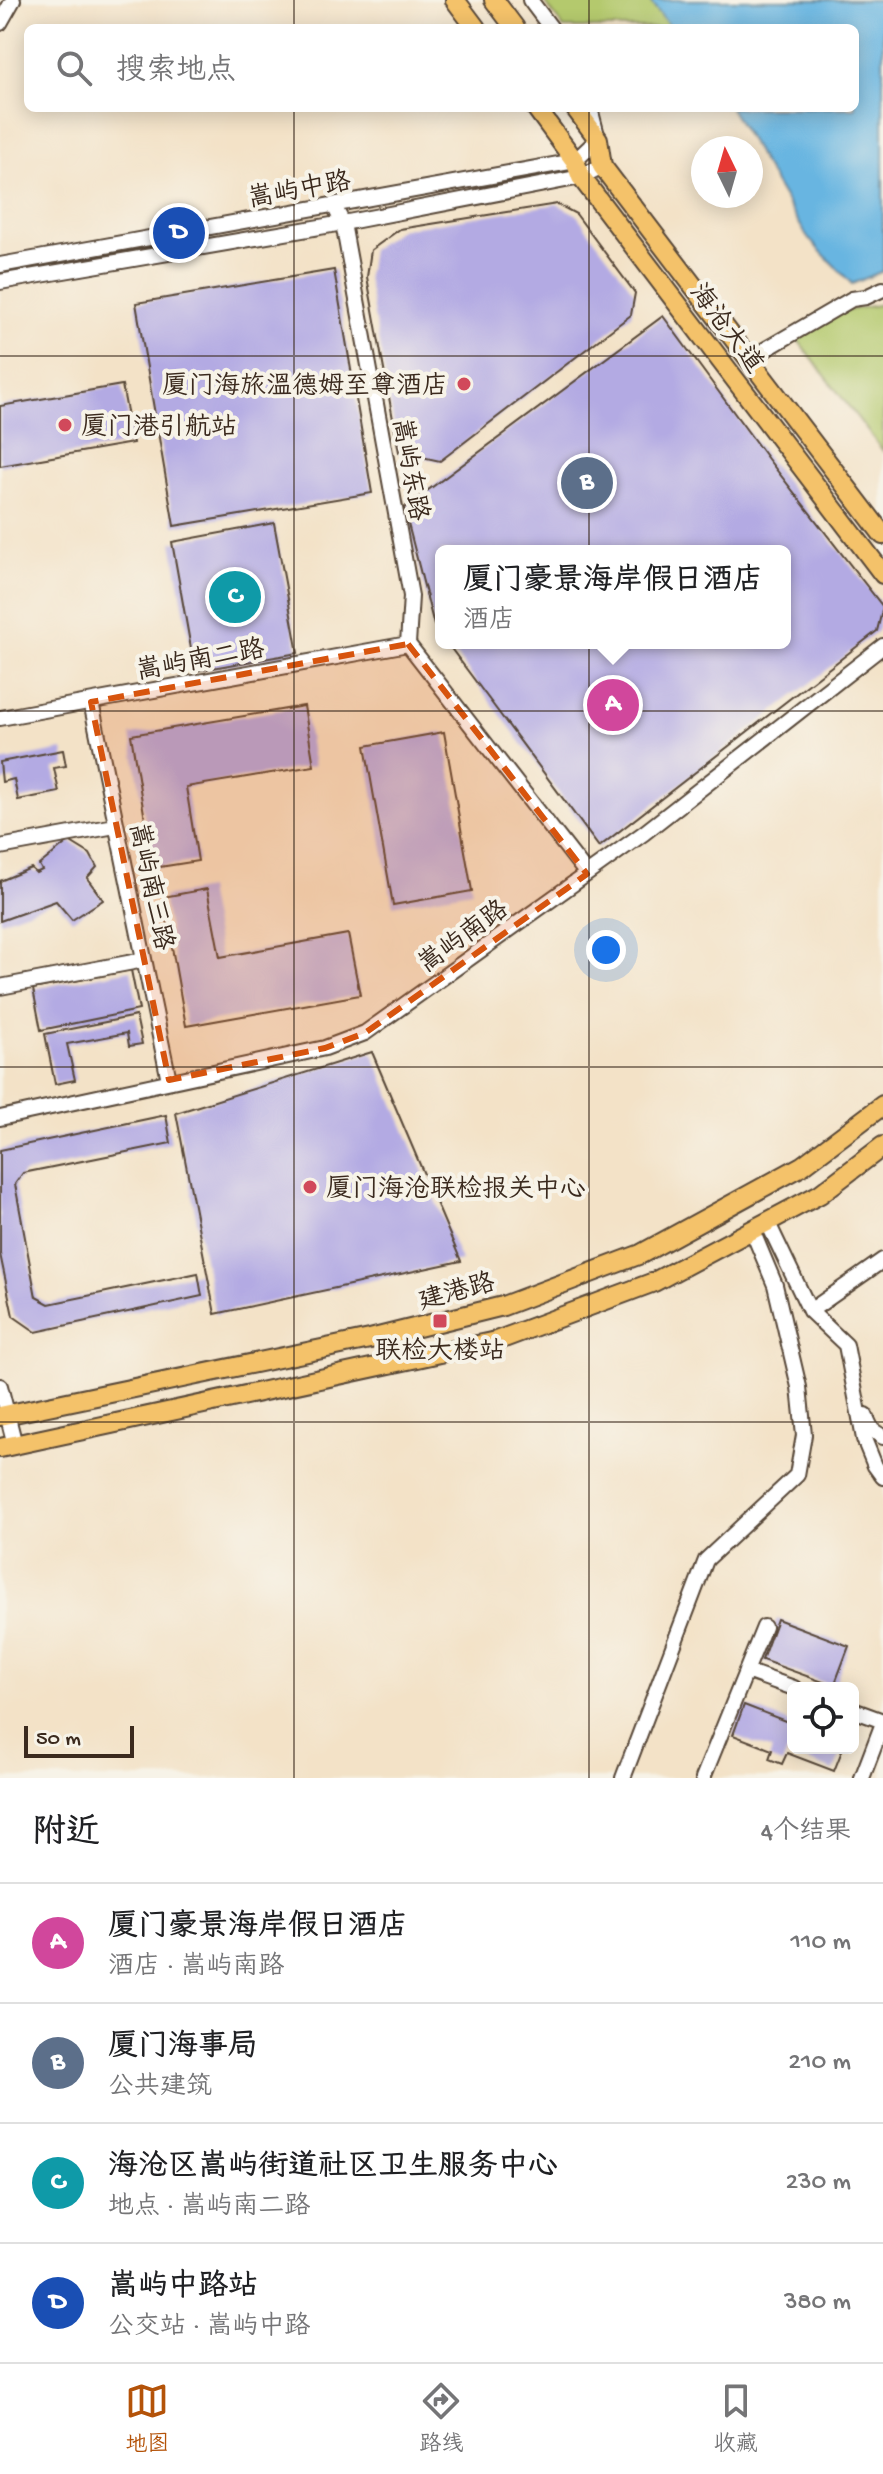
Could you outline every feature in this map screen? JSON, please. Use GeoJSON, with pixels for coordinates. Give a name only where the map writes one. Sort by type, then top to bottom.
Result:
{"type":"FeatureCollection","features":[{"type":"Feature","properties":{"kind":"main road"},"geometry":{"type":"LineString","coordinates":[[455,0],[473,24]]}},
{"type":"Feature","properties":{"kind":"main road"},"geometry":{"type":"LineString","coordinates":[[494,0],[512,24]]}},
{"type":"Feature","properties":{"kind":"main road","name":"海沧大道"},"geometry":{"type":"LineString","coordinates":[[539,112],[578,169],[883,574]]}},
{"type":"Feature","properties":{"kind":"main road","name":"海沧大道"},"geometry":{"type":"LineString","coordinates":[[578,112],[598,139],[602,166],[883,535]]}},
{"type":"Feature","properties":{"kind":"main road","name":"建港路"},"geometry":{"type":"LineString","coordinates":[[3,1415],[370,1339],[503,1306],[641,1254],[802,1166],[883,1105]]}},
{"type":"Feature","properties":{"kind":"main road"},"geometry":{"type":"LineString","coordinates":[[7,1446],[496,1341],[654,1282],[820,1194],[883,1146]]}},
{"type":"Feature","properties":{"kind":"street"},"geometry":{"type":"LineString","coordinates":[[0,23],[13,0]]}},
{"type":"Feature","properties":{"kind":"street"},"geometry":{"type":"LineString","coordinates":[[530,0],[548,24]]}},
{"type":"Feature","properties":{"kind":"street"},"geometry":{"type":"LineString","coordinates":[[578,169],[598,139],[591,112]]}},
{"type":"Feature","properties":{"kind":"street","name":"嵩屿中路"},"geometry":{"type":"LineString","coordinates":[[0,265],[334,206],[602,166]]}},
{"type":"Feature","properties":{"kind":"street","name":"嵩屿中路"},"geometry":{"type":"LineString","coordinates":[[0,282],[343,223],[578,169]]}},
{"type":"Feature","properties":{"kind":"street","name":"嵩屿东路"},"geometry":{"type":"LineString","coordinates":[[334,206],[343,223],[411,596],[408,644]]}},
{"type":"Feature","properties":{"kind":"street"},"geometry":{"type":"LineString","coordinates":[[749,359],[852,299],[883,289]]}},
{"type":"Feature","properties":{"kind":"street"},"geometry":{"type":"LineString","coordinates":[[408,644],[587,874]]}},
{"type":"Feature","properties":{"kind":"street","name":"嵩屿南二路"},"geometry":{"type":"LineString","coordinates":[[0,718],[408,644]]}},
{"type":"Feature","properties":{"kind":"street","name":"嵩屿南路"},"geometry":{"type":"LineString","coordinates":[[0,1118],[325,1048],[365,1033],[644,833],[883,646]]}},
{"type":"Feature","properties":{"kind":"street","name":"嵩屿南三路"},"geometry":{"type":"LineString","coordinates":[[91,702],[169,1080]]}},
{"type":"Feature","properties":{"kind":"street"},"geometry":{"type":"LineString","coordinates":[[0,847],[115,826]]}},
{"type":"Feature","properties":{"kind":"street"},"geometry":{"type":"LineString","coordinates":[[0,987],[144,960]]}},
{"type":"Feature","properties":{"kind":"street"},"geometry":{"type":"LineString","coordinates":[[760,1226],[810,1311],[846,1345],[864,1439],[883,1477]]}},
{"type":"Feature","properties":{"kind":"street"},"geometry":{"type":"LineString","coordinates":[[623,1778],[706,1560],[797,1475],[804,1435],[799,1387],[760,1226]]}},
{"type":"Feature","properties":{"kind":"street"},"geometry":{"type":"LineString","coordinates":[[810,1311],[883,1260]]}},
{"type":"Feature","properties":{"kind":"street"},"geometry":{"type":"LineString","coordinates":[[0,1386],[7,1446]]}},
{"type":"Feature","properties":{"kind":"street"},"geometry":{"type":"LineString","coordinates":[[857,1396],[872,1430],[883,1437]]}},
{"type":"Feature","properties":{"kind":"street"},"geometry":{"type":"LineString","coordinates":[[703,1778],[764,1627]]}},
{"type":"Feature","properties":{"kind":"street"},"geometry":{"type":"LineString","coordinates":[[746,1671],[787,1686]]}},
{"type":"Feature","properties":{"kind":"street"},"geometry":{"type":"LineString","coordinates":[[859,1712],[883,1722],[862,1778]]}},
{"type":"Feature","properties":{"kind":"highlighted area"},"geometry":{"type":"Polygon","coordinates":[[[408,644],[587,874],[365,1033],[325,1048],[169,1080],[91,702],[408,644]]]}},
{"type":"Feature","properties":{"kind":"green space"},"geometry":{"type":"Polygon","coordinates":[[[543,0],[649,0],[668,24],[561,24],[543,0]]]}},
{"type":"Feature","properties":{"kind":"green space"},"geometry":{"type":"Polygon","coordinates":[[[883,304],[883,451],[794,335],[833,313],[883,304]]]}},
{"type":"Feature","properties":{"kind":"water"},"geometry":{"type":"Polygon","coordinates":[[[649,0],[883,0],[883,271],[852,284],[808,238],[763,163],[763,136],[747,136],[732,112],[859,112],[859,24],[668,24],[649,0]]]}},
{"type":"Feature","properties":{"kind":"building","name":"厦门海旅温德姆至尊酒店"},"geometry":{"type":"Polygon","coordinates":[[[557,204],[576,214],[635,293],[631,315],[440,461],[399,452],[367,277],[371,250],[400,229],[557,204]]]}},
{"type":"Feature","properties":{"kind":"building"},"geometry":{"type":"Polygon","coordinates":[[[334,270],[372,493],[174,526],[136,303],[334,270]]]}},
{"type":"Feature","properties":{"kind":"building"},"geometry":{"type":"Polygon","coordinates":[[[663,316],[768,459],[883,607],[877,631],[599,847],[451,649],[791,649],[791,545],[435,545],[435,626],[404,508],[663,316]]]}},
{"type":"Feature","properties":{"kind":"building","name":"厦门港引航站"},"geometry":{"type":"Polygon","coordinates":[[[122,385],[133,443],[0,466],[0,406],[122,385]]]}},
{"type":"Feature","properties":{"kind":"building"},"geometry":{"type":"Polygon","coordinates":[[[274,523],[298,653],[195,671],[172,542],[274,523]]]}},
{"type":"Feature","properties":{"kind":"building"},"geometry":{"type":"Polygon","coordinates":[[[304,706],[314,766],[186,787],[198,861],[153,868],[131,735],[304,706]]]}},
{"type":"Feature","properties":{"kind":"building"},"geometry":{"type":"Polygon","coordinates":[[[444,732],[472,891],[393,905],[365,746],[444,732]]]}},
{"type":"Feature","properties":{"kind":"building"},"geometry":{"type":"Polygon","coordinates":[[[63,750],[66,766],[54,768],[59,792],[18,800],[14,779],[2,782],[0,762],[63,750]]]}},
{"type":"Feature","properties":{"kind":"building"},"geometry":{"type":"Polygon","coordinates":[[[69,841],[90,854],[97,867],[87,878],[103,900],[72,920],[56,901],[0,921],[0,881],[31,868],[36,873],[42,870],[39,865],[69,841]]]}},
{"type":"Feature","properties":{"kind":"building"},"geometry":{"type":"Polygon","coordinates":[[[207,889],[220,957],[348,934],[360,995],[186,1026],[163,897],[207,889]]]}},
{"type":"Feature","properties":{"kind":"building"},"geometry":{"type":"Polygon","coordinates":[[[131,970],[139,1010],[41,1030],[33,989],[131,970]]]}},
{"type":"Feature","properties":{"kind":"building"},"geometry":{"type":"Polygon","coordinates":[[[136,1016],[142,1044],[129,1046],[127,1033],[67,1044],[75,1080],[55,1084],[45,1034],[136,1016]]]}},
{"type":"Feature","properties":{"kind":"building","name":"厦门海沧联检报关中心"},"geometry":{"type":"Polygon","coordinates":[[[372,1052],[461,1261],[215,1314],[176,1113],[372,1052]]]}},
{"type":"Feature","properties":{"kind":"building"},"geometry":{"type":"Polygon","coordinates":[[[166,1115],[171,1143],[23,1173],[15,1184],[36,1297],[49,1304],[198,1273],[202,1296],[36,1332],[13,1316],[0,1254],[0,1150],[166,1115]]]}},
{"type":"Feature","properties":{"kind":"building"},"geometry":{"type":"Polygon","coordinates":[[[777,1619],[849,1646],[836,1682],[823,1682],[762,1660],[777,1619]]]}},
{"type":"Feature","properties":{"kind":"building"},"geometry":{"type":"Polygon","coordinates":[[[744,1705],[787,1722],[787,1753],[782,1764],[769,1759],[772,1750],[733,1735],[744,1705]]]}},
{"type":"Feature","properties":{"kind":"building"},"geometry":{"type":"Polygon","coordinates":[[[790,1754],[841,1754],[834,1771],[790,1754]]]}},
{"type":"Feature","properties":{"kind":"place","name":"嵩屿中路站"},"geometry":{"type":"Point","coordinates":[179,233]}},
{"type":"Feature","properties":{"kind":"place","name":"厦门海旅温德姆至尊酒店"},"geometry":{"type":"Point","coordinates":[464,384]}},
{"type":"Feature","properties":{"kind":"place","name":"厦门港引航站"},"geometry":{"type":"Point","coordinates":[65,425]}},
{"type":"Feature","properties":{"kind":"place","name":"厦门海事局"},"geometry":{"type":"Point","coordinates":[587,483]}},
{"type":"Feature","properties":{"kind":"place","name":"海沧区嵩屿街道社区卫生服务中心"},"geometry":{"type":"Point","coordinates":[235,597]}},
{"type":"Feature","properties":{"kind":"place","name":"厦门豪景海岸假日酒店"},"geometry":{"type":"Point","coordinates":[613,705]}},
{"type":"Feature","properties":{"kind":"place","name":"厦门海沧联检报关中心"},"geometry":{"type":"Point","coordinates":[310,1187]}},
{"type":"Feature","properties":{"kind":"place","name":"联检大楼站"},"geometry":{"type":"Point","coordinates":[440,1321]}}]}
